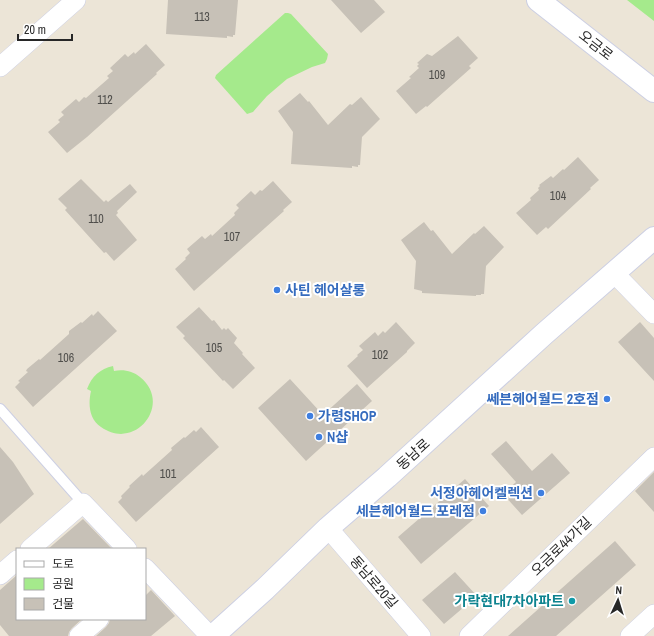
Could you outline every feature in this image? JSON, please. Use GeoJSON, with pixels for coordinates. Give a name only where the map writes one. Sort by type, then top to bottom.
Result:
{"type":"FeatureCollection","features":[{"type":"Feature","properties":{"kind":"main road","name":"오금로"},"geometry":{"type":"LineString","coordinates":[[538,0],[654,91]]}},
{"type":"Feature","properties":{"kind":"main road","name":"동남로"},"geometry":{"type":"LineString","coordinates":[[212,636],[328,528],[388,477],[544,334],[654,238]]}},
{"type":"Feature","properties":{"kind":"street"},"geometry":{"type":"LineString","coordinates":[[0,67],[76,0]]}},
{"type":"Feature","properties":{"kind":"street"},"geometry":{"type":"LineString","coordinates":[[614,273],[654,314]]}},
{"type":"Feature","properties":{"kind":"street","name":"오금로44가길"},"geometry":{"type":"LineString","coordinates":[[469,636],[654,457]]}},
{"type":"Feature","properties":{"kind":"street"},"geometry":{"type":"LineString","coordinates":[[31,548],[83,503],[126,548]]}},
{"type":"Feature","properties":{"kind":"street","name":"동남로20길"},"geometry":{"type":"LineString","coordinates":[[328,528],[421,636]]}},
{"type":"Feature","properties":{"kind":"street"},"geometry":{"type":"LineString","coordinates":[[0,575],[16,561]]}},
{"type":"Feature","properties":{"kind":"street"},"geometry":{"type":"LineString","coordinates":[[147,573],[212,636]]}},
{"type":"Feature","properties":{"kind":"street"},"geometry":{"type":"LineString","coordinates":[[630,636],[654,614]]}},
{"type":"Feature","properties":{"kind":"street"},"geometry":{"type":"LineString","coordinates":[[79,636],[98,620]]}},
{"type":"Feature","properties":{"kind":"lane"},"geometry":{"type":"LineString","coordinates":[[0,409],[83,503]]}},
{"type":"Feature","properties":{"kind":"green space"},"geometry":{"type":"Polygon","coordinates":[[[627,0],[654,0],[654,21],[627,0]]]}},
{"type":"Feature","properties":{"kind":"green space"},"geometry":{"type":"Polygon","coordinates":[[[285,13],[291,14],[328,54],[327,59],[325,63],[312,67],[287,79],[267,96],[253,112],[247,114],[215,78],[216,75],[285,13]]]}},
{"type":"Feature","properties":{"kind":"green space"},"geometry":{"type":"Polygon","coordinates":[[[113,366],[114,371],[128,371],[140,377],[149,388],[153,399],[151,411],[146,421],[137,429],[126,433],[114,433],[101,427],[94,420],[90,411],[91,391],[87,389],[89,384],[97,374],[104,369],[113,366]]]}},
{"type":"Feature","properties":{"kind":"building"},"geometry":{"type":"Polygon","coordinates":[[[168,0],[238,0],[235,35],[233,35],[233,37],[227,36],[227,38],[166,34],[168,0]]]}},
{"type":"Feature","properties":{"kind":"building"},"geometry":{"type":"Polygon","coordinates":[[[331,0],[374,0],[385,12],[361,33],[331,0]]]}},
{"type":"Feature","properties":{"kind":"building"},"geometry":{"type":"Polygon","coordinates":[[[458,36],[478,58],[469,66],[471,68],[427,107],[426,106],[416,114],[396,91],[411,78],[409,77],[419,68],[417,66],[419,64],[417,63],[427,54],[432,56],[458,36]]]}},
{"type":"Feature","properties":{"kind":"building"},"geometry":{"type":"Polygon","coordinates":[[[146,44],[165,65],[87,137],[67,153],[48,132],[60,122],[58,120],[64,115],[61,112],[76,99],[79,102],[84,97],[86,98],[109,78],[107,76],[113,71],[110,68],[125,54],[128,57],[134,52],[135,54],[146,44]]]}},
{"type":"Feature","properties":{"kind":"building"},"geometry":{"type":"Polygon","coordinates":[[[300,93],[308,102],[309,101],[328,125],[350,104],[352,105],[361,97],[380,119],[362,137],[360,165],[358,165],[358,167],[352,166],[352,168],[291,164],[293,132],[278,111],[300,93]]]}},
{"type":"Feature","properties":{"kind":"building"},"geometry":{"type":"Polygon","coordinates":[[[578,157],[599,180],[548,229],[546,227],[537,235],[516,213],[531,200],[530,198],[539,190],[539,185],[551,176],[553,178],[578,157]]]}},
{"type":"Feature","properties":{"kind":"building"},"geometry":{"type":"Polygon","coordinates":[[[81,179],[104,202],[106,200],[108,202],[130,184],[137,192],[117,211],[118,213],[116,215],[137,240],[114,261],[106,252],[104,253],[65,210],[67,208],[58,199],[81,179]]]}},
{"type":"Feature","properties":{"kind":"building"},"geometry":{"type":"Polygon","coordinates":[[[273,181],[292,202],[283,210],[284,211],[194,291],[175,269],[190,253],[187,249],[202,236],[205,239],[211,234],[212,236],[235,215],[234,213],[239,208],[236,205],[251,191],[255,195],[273,181]]]}},
{"type":"Feature","properties":{"kind":"building"},"geometry":{"type":"Polygon","coordinates":[[[424,222],[431,231],[433,230],[452,254],[474,233],[475,234],[484,226],[504,247],[486,266],[484,294],[476,296],[422,293],[422,291],[414,289],[416,261],[401,240],[424,222]]]}},
{"type":"Feature","properties":{"kind":"building"},"geometry":{"type":"Polygon","coordinates":[[[199,307],[212,321],[214,320],[222,330],[224,328],[226,330],[228,328],[237,338],[234,343],[255,368],[233,389],[224,380],[223,381],[183,338],[185,336],[176,327],[199,307]]]}},
{"type":"Feature","properties":{"kind":"building"},"geometry":{"type":"Polygon","coordinates":[[[98,311],[117,331],[33,407],[15,387],[20,382],[18,381],[28,372],[26,371],[27,369],[39,359],[40,360],[69,334],[69,331],[81,322],[82,323],[92,314],[93,316],[98,311]]]}},
{"type":"Feature","properties":{"kind":"building"},"geometry":{"type":"Polygon","coordinates":[[[396,322],[415,343],[367,388],[347,366],[363,350],[359,346],[375,332],[378,336],[383,331],[385,333],[396,322]]]}},
{"type":"Feature","properties":{"kind":"building"},"geometry":{"type":"Polygon","coordinates":[[[640,322],[654,338],[654,381],[618,342],[640,322]]]}},
{"type":"Feature","properties":{"kind":"building"},"geometry":{"type":"Polygon","coordinates":[[[290,379],[323,415],[357,384],[372,401],[306,461],[258,408],[290,379]]]}},
{"type":"Feature","properties":{"kind":"building"},"geometry":{"type":"Polygon","coordinates":[[[201,427],[219,447],[136,522],[118,502],[122,498],[121,496],[142,474],[143,476],[172,450],[171,448],[194,430],[196,432],[201,427]]]}},
{"type":"Feature","properties":{"kind":"building"},"geometry":{"type":"Polygon","coordinates":[[[506,441],[532,471],[552,453],[570,473],[522,515],[503,494],[516,482],[491,454],[506,441]]]}},
{"type":"Feature","properties":{"kind":"building"},"geometry":{"type":"Polygon","coordinates":[[[0,447],[13,462],[34,494],[0,524],[0,447]]]}},
{"type":"Feature","properties":{"kind":"building"},"geometry":{"type":"Polygon","coordinates":[[[654,472],[654,512],[635,491],[654,472]]]}},
{"type":"Feature","properties":{"kind":"building"},"geometry":{"type":"Polygon","coordinates":[[[465,479],[489,506],[421,564],[398,537],[465,479]]]}},
{"type":"Feature","properties":{"kind":"building"},"geometry":{"type":"Polygon","coordinates":[[[83,519],[111,548],[49,548],[83,519]]]}},
{"type":"Feature","properties":{"kind":"building","name":"가락현대7차아파트"},"geometry":{"type":"Polygon","coordinates":[[[615,541],[636,565],[556,636],[508,636],[615,541]]]}},
{"type":"Feature","properties":{"kind":"building"},"geometry":{"type":"Polygon","coordinates":[[[455,572],[477,596],[444,624],[422,600],[455,572]]]}},
{"type":"Feature","properties":{"kind":"building"},"geometry":{"type":"Polygon","coordinates":[[[16,576],[16,620],[81,620],[72,628],[68,636],[9,636],[0,625],[0,590],[16,576]]]}},
{"type":"Feature","properties":{"kind":"building"},"geometry":{"type":"Polygon","coordinates":[[[151,590],[175,616],[151,636],[96,636],[106,627],[110,620],[146,620],[146,595],[151,590]]]}},
{"type":"Feature","properties":{"kind":"place","name":"사틴 헤어살롱"},"geometry":{"type":"Point","coordinates":[277,290]}},
{"type":"Feature","properties":{"kind":"place","name":"쎄븐헤어월드 2호점"},"geometry":{"type":"Point","coordinates":[607,399]}},
{"type":"Feature","properties":{"kind":"place","name":"가령SHOP"},"geometry":{"type":"Point","coordinates":[310,416]}},
{"type":"Feature","properties":{"kind":"place","name":"N샵"},"geometry":{"type":"Point","coordinates":[319,437]}},
{"type":"Feature","properties":{"kind":"place","name":"서정아헤어켈렉션"},"geometry":{"type":"Point","coordinates":[541,493]}},
{"type":"Feature","properties":{"kind":"place","name":"세븐헤어월드 포레점"},"geometry":{"type":"Point","coordinates":[483,511]}},
{"type":"Feature","properties":{"kind":"place","name":"가락현대7차아파트"},"geometry":{"type":"Point","coordinates":[572,601]}}]}
